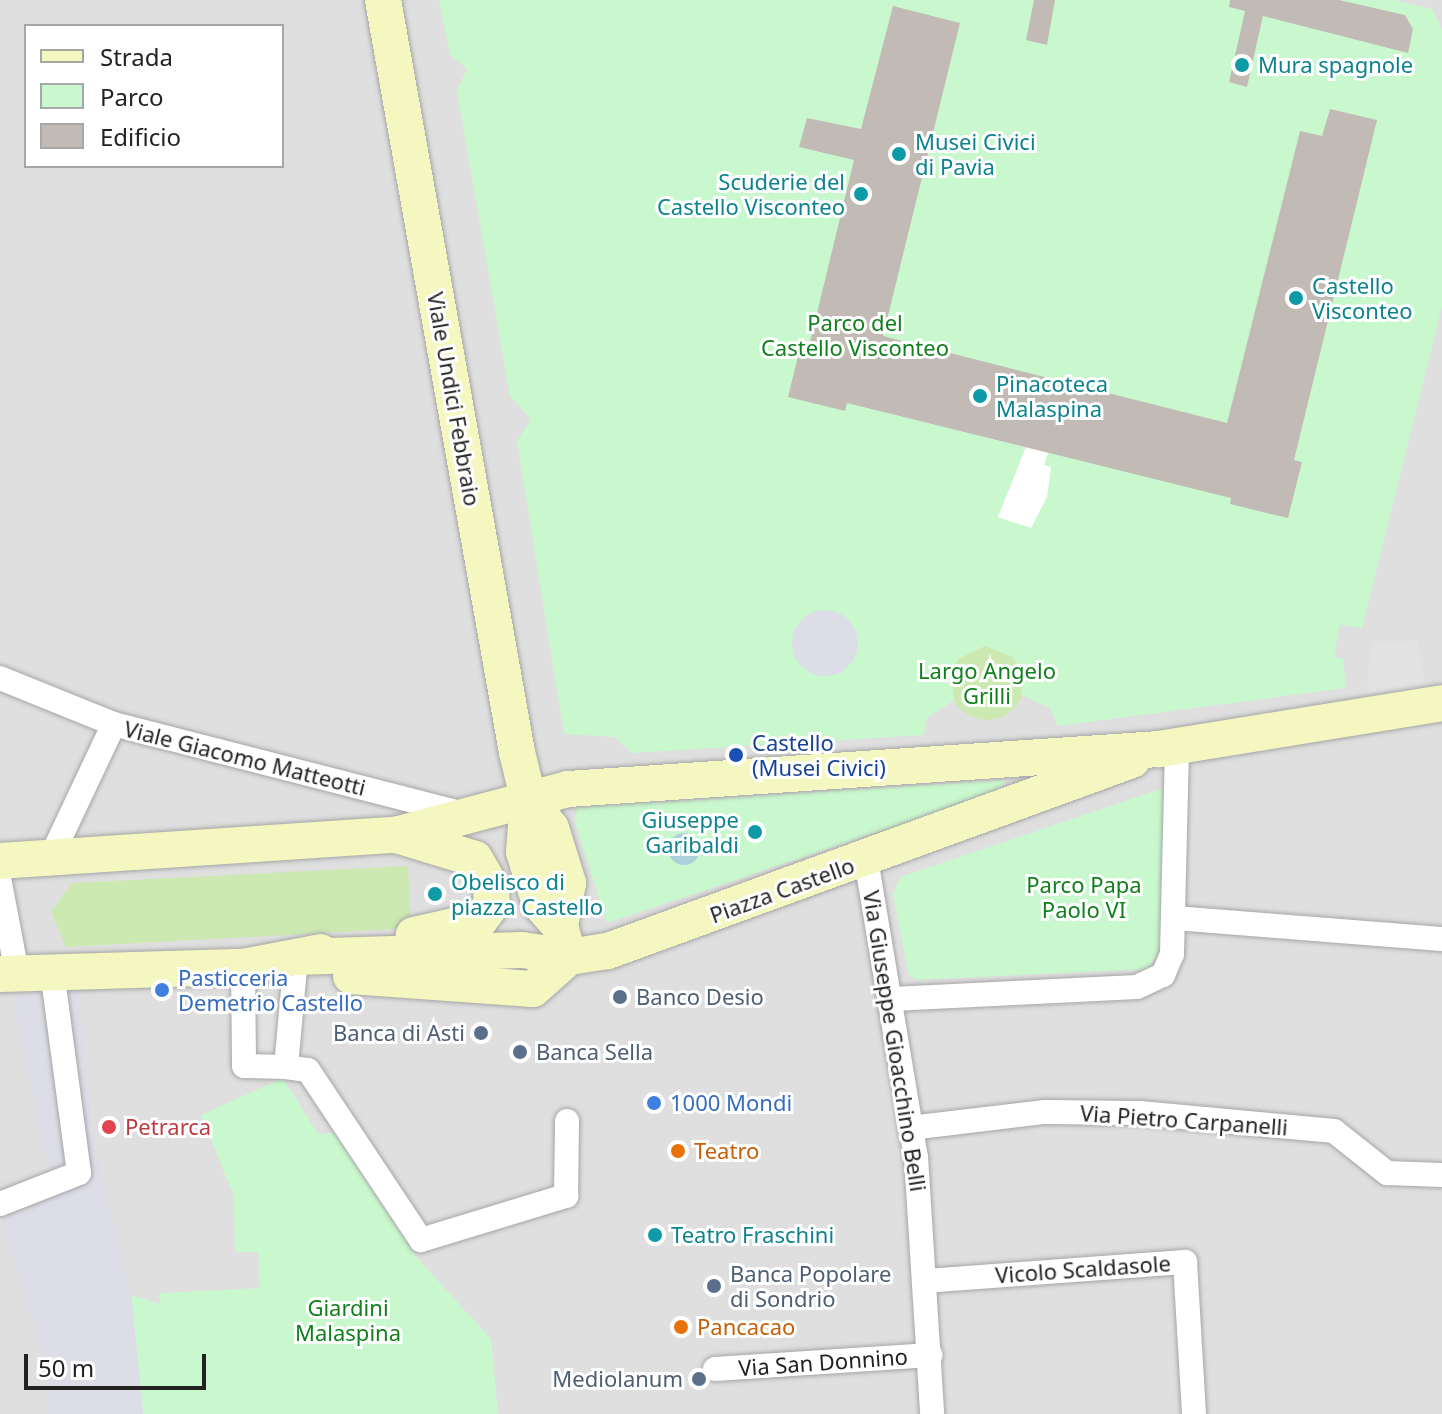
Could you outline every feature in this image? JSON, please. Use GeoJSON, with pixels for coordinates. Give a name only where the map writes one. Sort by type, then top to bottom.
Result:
{"type":"FeatureCollection","features":[{"type":"Feature","properties":{"kind":"street","name":"Viale Undici Febbraio"},"geometry":{"type":"LineString","coordinates":[[383,0],[528,798]]}},
{"type":"Feature","properties":{"kind":"street"},"geometry":{"type":"LineString","coordinates":[[0,678],[114,724]]}},
{"type":"Feature","properties":{"kind":"street","name":"Piazza Castello"},"geometry":{"type":"LineString","coordinates":[[528,798],[568,789],[1168,747],[1442,703]]}},
{"type":"Feature","properties":{"kind":"street","name":"Viale Giacomo Matteotti"},"geometry":{"type":"LineString","coordinates":[[51,857],[114,724],[470,816]]}},
{"type":"Feature","properties":{"kind":"street","name":"Piazza Castello"},"geometry":{"type":"LineString","coordinates":[[565,942],[608,951],[1024,804],[1168,747]]}},
{"type":"Feature","properties":{"kind":"street"},"geometry":{"type":"LineString","coordinates":[[892,999],[1137,987],[1170,966],[1174,918],[1168,747]]}},
{"type":"Feature","properties":{"kind":"street"},"geometry":{"type":"LineString","coordinates":[[1020,758],[1036,778],[1024,804]]}},
{"type":"Feature","properties":{"kind":"street"},"geometry":{"type":"LineString","coordinates":[[0,861],[395,835],[528,798],[554,836],[568,883],[565,942],[533,989],[342,975],[296,957]]}},
{"type":"Feature","properties":{"kind":"street"},"geometry":{"type":"LineString","coordinates":[[23,972],[243,967],[460,927],[488,913],[491,887],[475,859],[395,835]]}},
{"type":"Feature","properties":{"kind":"street","name":"Via Giuseppe Gioacchino Belli"},"geometry":{"type":"LineString","coordinates":[[866,859],[892,999],[910,1128],[931,1355],[932,1414]]}},
{"type":"Feature","properties":{"kind":"street"},"geometry":{"type":"LineString","coordinates":[[0,883],[79,1173],[0,1204]]}},
{"type":"Feature","properties":{"kind":"street"},"geometry":{"type":"LineString","coordinates":[[1174,918],[1442,939]]}},
{"type":"Feature","properties":{"kind":"street"},"geometry":{"type":"LineString","coordinates":[[286,1067],[296,957]]}},
{"type":"Feature","properties":{"kind":"street"},"geometry":{"type":"LineString","coordinates":[[243,967],[244,1066],[308,1070],[421,1240],[566,1196],[567,1121]]}},
{"type":"Feature","properties":{"kind":"street","name":"Via Pietro Carpanelli"},"geometry":{"type":"LineString","coordinates":[[910,1128],[1045,1112],[1140,1113],[1334,1131],[1387,1173],[1442,1175]]}},
{"type":"Feature","properties":{"kind":"street","name":"Vicolo Scaldasole"},"geometry":{"type":"LineString","coordinates":[[925,1281],[1185,1262],[1194,1414]]}},
{"type":"Feature","properties":{"kind":"street","name":"Via San Donnino"},"geometry":{"type":"LineString","coordinates":[[715,1369],[931,1355]]}},
{"type":"Feature","properties":{"kind":"shaded area"},"geometry":{"type":"Polygon","coordinates":[[[0,0],[1442,0],[1442,1414],[0,1414],[0,0]]]}},
{"type":"Feature","properties":{"kind":"shaded area"},"geometry":{"type":"Polygon","coordinates":[[[831,610],[849,619],[856,630],[856,656],[849,667],[838,674],[819,676],[806,671],[797,662],[792,637],[797,624],[806,615],[831,610]]]}},
{"type":"Feature","properties":{"kind":"shaded area"},"geometry":{"type":"Polygon","coordinates":[[[1417,641],[1427,692],[1366,693],[1372,642],[1417,641]]]}},
{"type":"Feature","properties":{"kind":"shaded area"},"geometry":{"type":"Polygon","coordinates":[[[79,990],[93,1140],[131,1295],[143,1414],[49,1414],[41,1348],[0,1214],[51,1182],[12,994],[79,990]]]}},
{"type":"Feature","properties":{"kind":"shaded area"},"geometry":{"type":"Polygon","coordinates":[[[239,1004],[307,1007],[303,1074],[237,1070],[239,1004]]]}},
{"type":"Feature","properties":{"kind":"green space","name":"Parco del Castello Visconteo"},"geometry":{"type":"Polygon","coordinates":[[[439,0],[1394,0],[1432,9],[1442,29],[1442,306],[1362,628],[1340,625],[1334,657],[1343,659],[1346,688],[1058,726],[1050,708],[1021,695],[1023,674],[1013,657],[985,646],[958,659],[951,675],[954,700],[927,718],[924,735],[632,753],[615,737],[564,734],[517,441],[531,419],[510,396],[457,91],[467,69],[450,54],[439,0]]]}},
{"type":"Feature","properties":{"kind":"green space","name":"Largo Angelo Grilli"},"geometry":{"type":"Polygon","coordinates":[[[987,646],[1001,649],[1013,657],[1021,669],[1024,683],[1021,697],[1013,709],[1001,717],[987,720],[973,717],[961,709],[953,697],[950,683],[953,669],[961,657],[973,649],[987,646]]]}},
{"type":"Feature","properties":{"kind":"green space"},"geometry":{"type":"Polygon","coordinates":[[[1006,780],[1001,791],[607,923],[575,822],[577,807],[1006,780]]]}},
{"type":"Feature","properties":{"kind":"green space","name":"Parco Papa Paolo VI"},"geometry":{"type":"Polygon","coordinates":[[[1170,786],[1160,946],[1149,969],[917,980],[909,975],[893,895],[900,877],[1170,786]]]}},
{"type":"Feature","properties":{"kind":"green space"},"geometry":{"type":"Polygon","coordinates":[[[408,866],[411,928],[66,947],[51,911],[72,883],[408,866]]]}},
{"type":"Feature","properties":{"kind":"green space","name":"Giardini Malaspina"},"geometry":{"type":"Polygon","coordinates":[[[283,1078],[318,1134],[342,1132],[417,1258],[491,1339],[498,1414],[143,1414],[131,1295],[160,1304],[160,1293],[260,1288],[258,1252],[235,1252],[234,1196],[201,1115],[283,1078]]]}},
{"type":"Feature","properties":{"kind":"water"},"geometry":{"type":"Polygon","coordinates":[[[684,833],[695,838],[700,849],[695,860],[684,865],[673,860],[668,849],[673,838],[684,833]]]}},
{"type":"Feature","properties":{"kind":"pier"},"geometry":{"type":"Polygon","coordinates":[[[1026,447],[1048,453],[1044,465],[1051,467],[1047,497],[1031,528],[998,517],[1026,447]]]}},
{"type":"Feature","properties":{"kind":"building"},"geometry":{"type":"Polygon","coordinates":[[[1034,0],[1055,0],[1047,45],[1026,40],[1034,0]]]}},
{"type":"Feature","properties":{"kind":"building","name":"Mura spagnole"},"geometry":{"type":"Polygon","coordinates":[[[1230,0],[1339,0],[1405,15],[1413,29],[1408,53],[1263,16],[1247,87],[1229,82],[1245,11],[1229,7],[1230,0]]]}},
{"type":"Feature","properties":{"kind":"building","name":"Castello Visconteo"},"geometry":{"type":"Polygon","coordinates":[[[893,6],[960,23],[883,336],[1227,423],[1300,131],[1322,136],[1330,109],[1377,120],[1294,460],[1302,462],[1288,518],[1230,504],[1231,498],[847,403],[845,411],[788,397],[802,340],[810,342],[854,160],[799,147],[807,118],[861,129],[893,6]]]}},
{"type":"Feature","properties":{"kind":"place","name":"Mura spagnole"},"geometry":{"type":"Point","coordinates":[1242,65]}},
{"type":"Feature","properties":{"kind":"place","name":"Musei Civici di Pavia"},"geometry":{"type":"Point","coordinates":[899,154]}},
{"type":"Feature","properties":{"kind":"place","name":"Scuderie del Castello Visconteo"},"geometry":{"type":"Point","coordinates":[861,194]}},
{"type":"Feature","properties":{"kind":"place","name":"Castello Visconteo"},"geometry":{"type":"Point","coordinates":[1296,298]}},
{"type":"Feature","properties":{"kind":"place","name":"Pinacoteca Malaspina"},"geometry":{"type":"Point","coordinates":[980,396]}},
{"type":"Feature","properties":{"kind":"place","name":"Castello (Musei Civici)"},"geometry":{"type":"Point","coordinates":[736,755]}},
{"type":"Feature","properties":{"kind":"place","name":"Giuseppe Garibaldi"},"geometry":{"type":"Point","coordinates":[755,832]}},
{"type":"Feature","properties":{"kind":"place","name":"Obelisco di piazza Castello"},"geometry":{"type":"Point","coordinates":[435,894]}},
{"type":"Feature","properties":{"kind":"place","name":"Pasticceria Demetrio Castello"},"geometry":{"type":"Point","coordinates":[162,990]}},
{"type":"Feature","properties":{"kind":"place","name":"Banco Desio"},"geometry":{"type":"Point","coordinates":[620,997]}},
{"type":"Feature","properties":{"kind":"place","name":"Banca di Asti"},"geometry":{"type":"Point","coordinates":[481,1033]}},
{"type":"Feature","properties":{"kind":"place","name":"Banca Sella"},"geometry":{"type":"Point","coordinates":[520,1052]}},
{"type":"Feature","properties":{"kind":"place","name":"1000 Mondi"},"geometry":{"type":"Point","coordinates":[654,1103]}},
{"type":"Feature","properties":{"kind":"place","name":"Petrarca"},"geometry":{"type":"Point","coordinates":[109,1127]}},
{"type":"Feature","properties":{"kind":"place","name":"Teatro"},"geometry":{"type":"Point","coordinates":[678,1151]}},
{"type":"Feature","properties":{"kind":"place","name":"Teatro Fraschini"},"geometry":{"type":"Point","coordinates":[655,1235]}},
{"type":"Feature","properties":{"kind":"place","name":"Banca Popolare di Sondrio"},"geometry":{"type":"Point","coordinates":[714,1286]}},
{"type":"Feature","properties":{"kind":"place","name":"Pancacao"},"geometry":{"type":"Point","coordinates":[681,1327]}},
{"type":"Feature","properties":{"kind":"place","name":"Mediolanum"},"geometry":{"type":"Point","coordinates":[699,1379]}}]}
